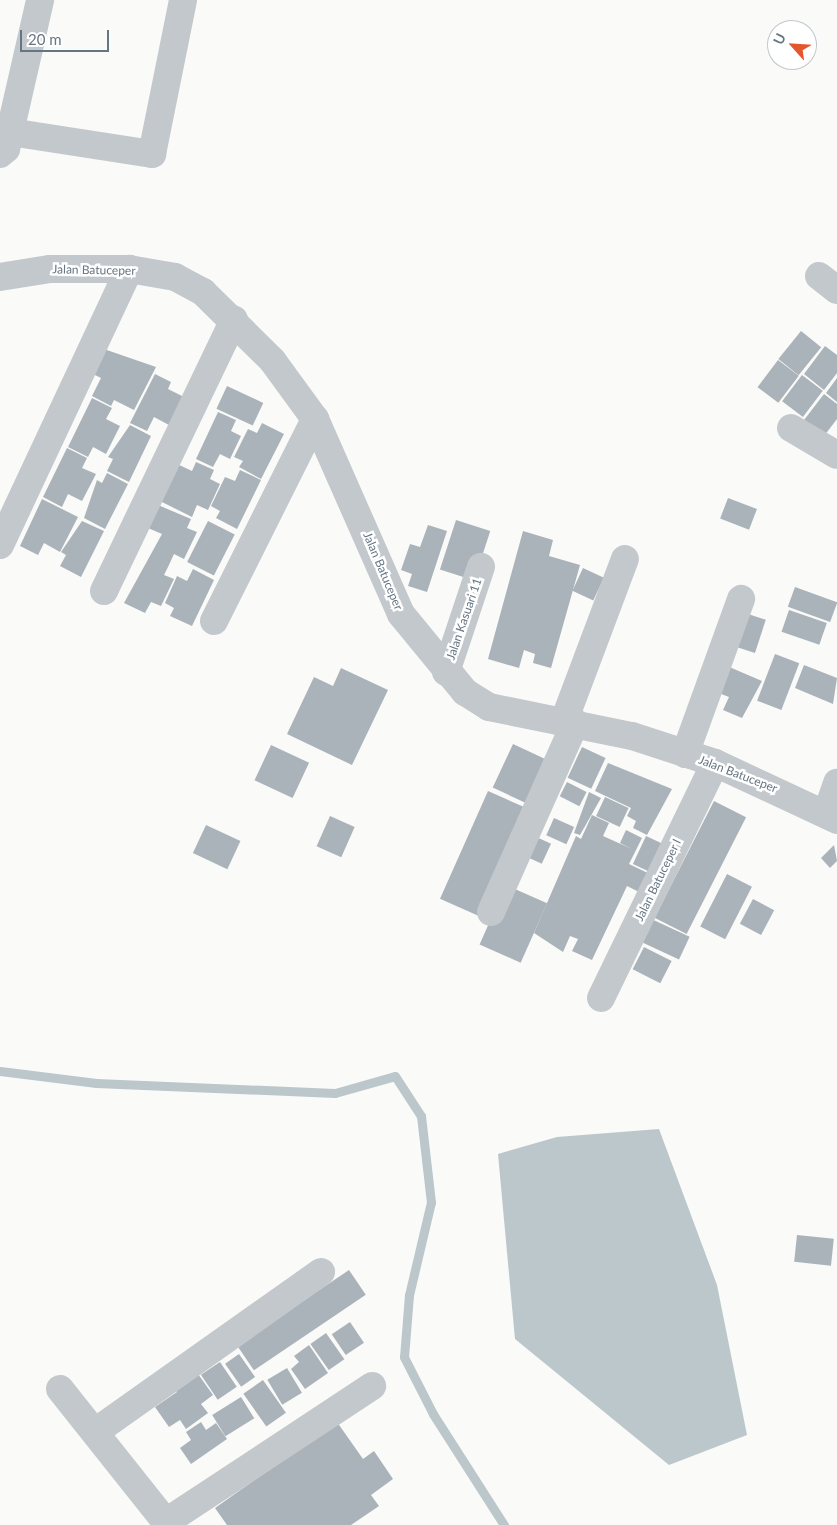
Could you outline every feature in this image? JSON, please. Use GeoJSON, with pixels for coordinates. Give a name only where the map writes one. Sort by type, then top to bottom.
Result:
{"type":"FeatureCollection","features":[{"type":"Feature","properties":{"kind":"street"},"geometry":{"type":"LineString","coordinates":[[40,0],[5,143],[152,154],[183,0]]}},
{"type":"Feature","properties":{"kind":"street","name":"Jalan Batuceper"},"geometry":{"type":"LineString","coordinates":[[0,277],[50,269],[129,269],[182,281],[234,320],[272,360],[315,419],[401,614],[464,692],[489,707],[569,722],[715,763],[832,816]]}},
{"type":"Feature","properties":{"kind":"street"},"geometry":{"type":"LineString","coordinates":[[0,545],[129,269]]}},
{"type":"Feature","properties":{"kind":"street"},"geometry":{"type":"LineString","coordinates":[[104,591],[234,320]]}},
{"type":"Feature","properties":{"kind":"street"},"geometry":{"type":"LineString","coordinates":[[214,622],[315,419]]}},
{"type":"Feature","properties":{"kind":"street"},"geometry":{"type":"LineString","coordinates":[[790,428],[837,455]]}},
{"type":"Feature","properties":{"kind":"street"},"geometry":{"type":"LineString","coordinates":[[491,912],[569,722],[626,559]]}},
{"type":"Feature","properties":{"kind":"street","name":"Jalan Kasuari 11"},"geometry":{"type":"LineString","coordinates":[[446,672],[481,567]]}},
{"type":"Feature","properties":{"kind":"street"},"geometry":{"type":"LineString","coordinates":[[685,754],[741,599]]}},
{"type":"Feature","properties":{"kind":"street","name":"Jalan Batuceper I"},"geometry":{"type":"LineString","coordinates":[[601,998],[715,763]]}},
{"type":"Feature","properties":{"kind":"street"},"geometry":{"type":"LineString","coordinates":[[832,816],[837,783]]}},
{"type":"Feature","properties":{"kind":"street"},"geometry":{"type":"LineString","coordinates":[[95,1432],[321,1272]]}},
{"type":"Feature","properties":{"kind":"street"},"geometry":{"type":"LineString","coordinates":[[60,1388],[167,1523],[372,1386]]}},
{"type":"Feature","properties":{"kind":"shaded area"},"geometry":{"type":"Polygon","coordinates":[[[659,1129],[717,1285],[747,1435],[669,1465],[515,1339],[498,1154],[557,1137],[659,1129]]]}},
{"type":"Feature","properties":{"kind":"building"},"geometry":{"type":"Polygon","coordinates":[[[801,331],[821,347],[799,375],[778,359],[801,331]]]}},
{"type":"Feature","properties":{"kind":"building"},"geometry":{"type":"Polygon","coordinates":[[[825,346],[837,355],[837,373],[824,390],[804,374],[825,346]]]}},
{"type":"Feature","properties":{"kind":"building"},"geometry":{"type":"Polygon","coordinates":[[[101,348],[156,367],[134,410],[114,400],[111,406],[92,396],[101,378],[89,372],[101,348]]]}},
{"type":"Feature","properties":{"kind":"building"},"geometry":{"type":"Polygon","coordinates":[[[778,360],[799,376],[778,403],[758,387],[778,360]]]}},
{"type":"Feature","properties":{"kind":"building"},"geometry":{"type":"Polygon","coordinates":[[[155,374],[171,382],[168,389],[184,397],[169,425],[154,417],[147,431],[130,423],[155,374]]]}},
{"type":"Feature","properties":{"kind":"building"},"geometry":{"type":"Polygon","coordinates":[[[802,375],[823,391],[803,417],[782,401],[802,375]]]}},
{"type":"Feature","properties":{"kind":"building"},"geometry":{"type":"Polygon","coordinates":[[[837,378],[837,402],[826,393],[837,378]]]}},
{"type":"Feature","properties":{"kind":"building"},"geometry":{"type":"Polygon","coordinates":[[[227,386],[263,403],[253,426],[216,409],[227,386]]]}},
{"type":"Feature","properties":{"kind":"building"},"geometry":{"type":"Polygon","coordinates":[[[824,394],[837,404],[837,419],[824,436],[804,420],[824,394]]]}},
{"type":"Feature","properties":{"kind":"building"},"geometry":{"type":"Polygon","coordinates":[[[92,398],[112,408],[106,419],[120,426],[106,454],[93,447],[88,457],[68,447],[92,398]]]}},
{"type":"Feature","properties":{"kind":"building"},"geometry":{"type":"Polygon","coordinates":[[[218,412],[236,420],[231,431],[241,436],[230,459],[220,454],[213,467],[196,459],[218,412]]]}},
{"type":"Feature","properties":{"kind":"building"},"geometry":{"type":"Polygon","coordinates":[[[262,423],[284,434],[261,479],[239,467],[243,461],[234,457],[248,429],[257,433],[262,423]]]}},
{"type":"Feature","properties":{"kind":"building"},"geometry":{"type":"Polygon","coordinates":[[[130,425],[151,436],[129,482],[107,471],[113,459],[108,457],[130,425]]]}},
{"type":"Feature","properties":{"kind":"building"},"geometry":{"type":"Polygon","coordinates":[[[67,448],[87,458],[82,468],[96,474],[82,501],[68,494],[62,507],[43,497],[67,448]]]}},
{"type":"Feature","properties":{"kind":"building"},"geometry":{"type":"Polygon","coordinates":[[[196,462],[214,470],[210,479],[220,484],[208,510],[197,505],[192,517],[158,500],[175,463],[192,471],[196,462]]]}},
{"type":"Feature","properties":{"kind":"building"},"geometry":{"type":"Polygon","coordinates":[[[240,470],[261,480],[237,529],[216,518],[220,511],[211,506],[225,477],[235,481],[240,470]]]}},
{"type":"Feature","properties":{"kind":"building"},"geometry":{"type":"Polygon","coordinates":[[[107,473],[128,484],[105,529],[84,518],[97,480],[102,483],[107,473]]]}},
{"type":"Feature","properties":{"kind":"building"},"geometry":{"type":"Polygon","coordinates":[[[728,498],[757,509],[749,530],[720,519],[728,498]]]}},
{"type":"Feature","properties":{"kind":"building"},"geometry":{"type":"Polygon","coordinates":[[[42,499],[78,517],[60,552],[44,543],[38,555],[20,546],[42,499]]]}},
{"type":"Feature","properties":{"kind":"building"},"geometry":{"type":"Polygon","coordinates":[[[158,505],[191,519],[187,528],[197,532],[184,559],[174,554],[164,575],[174,579],[161,606],[151,602],[145,613],[124,603],[162,534],[148,528],[158,505]]]}},
{"type":"Feature","properties":{"kind":"building"},"geometry":{"type":"Polygon","coordinates":[[[456,520],[490,531],[474,581],[440,569],[456,520]]]}},
{"type":"Feature","properties":{"kind":"building"},"geometry":{"type":"Polygon","coordinates":[[[82,521],[104,531],[81,577],[60,566],[66,555],[61,552],[82,521]]]}},
{"type":"Feature","properties":{"kind":"building"},"geometry":{"type":"Polygon","coordinates":[[[208,521],[235,535],[214,576],[187,562],[208,521]]]}},
{"type":"Feature","properties":{"kind":"building"},"geometry":{"type":"Polygon","coordinates":[[[428,525],[447,531],[427,592],[408,586],[412,574],[401,570],[410,544],[420,547],[428,525]]]}},
{"type":"Feature","properties":{"kind":"building"},"geometry":{"type":"Polygon","coordinates":[[[523,531],[553,540],[549,556],[580,565],[551,668],[533,663],[535,654],[524,650],[519,668],[488,659],[523,531]]]}},
{"type":"Feature","properties":{"kind":"building"},"geometry":{"type":"Polygon","coordinates":[[[583,568],[604,578],[593,600],[572,591],[583,568]]]}},
{"type":"Feature","properties":{"kind":"building"},"geometry":{"type":"Polygon","coordinates":[[[193,569],[214,580],[192,626],[170,616],[174,608],[165,603],[177,576],[187,581],[193,569]]]}},
{"type":"Feature","properties":{"kind":"building"},"geometry":{"type":"Polygon","coordinates":[[[795,587],[837,602],[830,622],[788,607],[795,587]]]}},
{"type":"Feature","properties":{"kind":"building"},"geometry":{"type":"Polygon","coordinates":[[[789,610],[827,623],[819,645],[782,632],[789,610]]]}},
{"type":"Feature","properties":{"kind":"building"},"geometry":{"type":"Polygon","coordinates":[[[742,612],[766,620],[755,653],[731,645],[742,612]]]}},
{"type":"Feature","properties":{"kind":"building"},"geometry":{"type":"Polygon","coordinates":[[[775,654],[799,663],[781,710],[757,701],[775,654]]]}},
{"type":"Feature","properties":{"kind":"building"},"geometry":{"type":"Polygon","coordinates":[[[804,665],[837,678],[833,704],[795,688],[804,665]]]}},
{"type":"Feature","properties":{"kind":"building"},"geometry":{"type":"Polygon","coordinates":[[[727,666],[762,681],[742,718],[723,710],[729,697],[716,692],[727,666]]]}},
{"type":"Feature","properties":{"kind":"building"},"geometry":{"type":"Polygon","coordinates":[[[341,668],[388,690],[352,765],[287,734],[314,677],[333,686],[341,668]]]}},
{"type":"Feature","properties":{"kind":"building"},"geometry":{"type":"Polygon","coordinates":[[[513,744],[551,762],[531,805],[493,788],[513,744]]]}},
{"type":"Feature","properties":{"kind":"building"},"geometry":{"type":"Polygon","coordinates":[[[271,745],[309,763],[293,798],[255,780],[271,745]]]}},
{"type":"Feature","properties":{"kind":"building"},"geometry":{"type":"Polygon","coordinates":[[[582,747],[606,758],[591,789],[568,778],[582,747]]]}},
{"type":"Feature","properties":{"kind":"building"},"geometry":{"type":"Polygon","coordinates":[[[608,763],[672,789],[647,835],[633,828],[636,821],[627,816],[631,808],[595,791],[608,763]]]}},
{"type":"Feature","properties":{"kind":"building"},"geometry":{"type":"Polygon","coordinates":[[[567,782],[587,792],[579,806],[560,796],[567,782]]]}},
{"type":"Feature","properties":{"kind":"building"},"geometry":{"type":"Polygon","coordinates":[[[488,791],[529,809],[481,917],[440,899],[488,791]]]}},
{"type":"Feature","properties":{"kind":"building"},"geometry":{"type":"Polygon","coordinates":[[[589,792],[601,798],[580,835],[574,833],[589,792]]]}},
{"type":"Feature","properties":{"kind":"building"},"geometry":{"type":"Polygon","coordinates":[[[605,797],[629,808],[620,827],[596,816],[605,797]]]}},
{"type":"Feature","properties":{"kind":"building"},"geometry":{"type":"Polygon","coordinates":[[[714,801],[746,817],[687,934],[655,918],[714,801]]]}},
{"type":"Feature","properties":{"kind":"building"},"geometry":{"type":"Polygon","coordinates":[[[592,815],[609,823],[603,836],[632,849],[620,843],[626,830],[642,838],[629,864],[652,875],[643,894],[627,886],[592,960],[572,951],[578,939],[570,936],[563,952],[534,933],[576,836],[581,839],[592,815]]]}},
{"type":"Feature","properties":{"kind":"building"},"geometry":{"type":"Polygon","coordinates":[[[330,816],[355,827],[341,857],[317,846],[330,816]]]}},
{"type":"Feature","properties":{"kind":"building"},"geometry":{"type":"Polygon","coordinates":[[[554,818],[574,827],[566,844],[546,835],[554,818]]]}},
{"type":"Feature","properties":{"kind":"building"},"geometry":{"type":"Polygon","coordinates":[[[206,825],[240,841],[227,869],[193,853],[206,825]]]}},
{"type":"Feature","properties":{"kind":"building"},"geometry":{"type":"Polygon","coordinates":[[[532,835],[551,844],[542,864],[523,855],[532,835]]]}},
{"type":"Feature","properties":{"kind":"building"},"geometry":{"type":"Polygon","coordinates":[[[646,836],[670,847],[656,875],[633,864],[646,836]]]}},
{"type":"Feature","properties":{"kind":"building"},"geometry":{"type":"Polygon","coordinates":[[[834,845],[837,861],[830,868],[821,858],[834,845]]]}},
{"type":"Feature","properties":{"kind":"building"},"geometry":{"type":"Polygon","coordinates":[[[727,874],[752,887],[725,939],[700,927],[727,874]]]}},
{"type":"Feature","properties":{"kind":"building"},"geometry":{"type":"Polygon","coordinates":[[[506,885],[547,903],[521,963],[480,944],[506,885]]]}},
{"type":"Feature","properties":{"kind":"building"},"geometry":{"type":"Polygon","coordinates":[[[753,899],[774,910],[761,935],[740,924],[753,899]]]}},
{"type":"Feature","properties":{"kind":"building"},"geometry":{"type":"Polygon","coordinates":[[[647,917],[690,937],[679,960],[636,940],[647,917]]]}},
{"type":"Feature","properties":{"kind":"building"},"geometry":{"type":"Polygon","coordinates":[[[644,947],[672,961],[660,983],[633,969],[644,947]]]}},
{"type":"Feature","properties":{"kind":"building"},"geometry":{"type":"Polygon","coordinates":[[[797,1235],[834,1239],[831,1266],[794,1262],[797,1235]]]}},
{"type":"Feature","properties":{"kind":"building"},"geometry":{"type":"Polygon","coordinates":[[[349,1270],[366,1295],[254,1370],[237,1345],[349,1270]]]}},
{"type":"Feature","properties":{"kind":"building"},"geometry":{"type":"Polygon","coordinates":[[[350,1322],[364,1343],[346,1355],[332,1334],[350,1322]]]}},
{"type":"Feature","properties":{"kind":"building"},"geometry":{"type":"Polygon","coordinates":[[[326,1333],[344,1359],[329,1370],[310,1344],[326,1333]]]}},
{"type":"Feature","properties":{"kind":"building"},"geometry":{"type":"Polygon","coordinates":[[[309,1345],[328,1373],[305,1389],[291,1369],[299,1362],[294,1356],[309,1345]]]}},
{"type":"Feature","properties":{"kind":"building"},"geometry":{"type":"Polygon","coordinates":[[[239,1354],[255,1377],[241,1387],[225,1364],[239,1354]]]}},
{"type":"Feature","properties":{"kind":"building"},"geometry":{"type":"Polygon","coordinates":[[[220,1362],[237,1387],[218,1400],[201,1375],[220,1362]]]}},
{"type":"Feature","properties":{"kind":"building"},"geometry":{"type":"Polygon","coordinates":[[[193,1367],[213,1395],[201,1404],[208,1413],[186,1429],[180,1420],[169,1427],[155,1407],[177,1392],[171,1383],[193,1367]]]}},
{"type":"Feature","properties":{"kind":"building"},"geometry":{"type":"Polygon","coordinates":[[[287,1368],[302,1393],[282,1405],[267,1380],[287,1368]]]}},
{"type":"Feature","properties":{"kind":"building"},"geometry":{"type":"Polygon","coordinates":[[[263,1380],[286,1413],[266,1427],[243,1394],[263,1380]]]}},
{"type":"Feature","properties":{"kind":"building"},"geometry":{"type":"Polygon","coordinates":[[[241,1397],[254,1418],[225,1436],[212,1415],[241,1397]]]}},
{"type":"Feature","properties":{"kind":"building"},"geometry":{"type":"Polygon","coordinates":[[[201,1422],[206,1430],[216,1423],[227,1439],[191,1464],[180,1448],[191,1440],[186,1432],[201,1422]]]}},
{"type":"Feature","properties":{"kind":"building"},"geometry":{"type":"Polygon","coordinates":[[[337,1422],[363,1459],[374,1451],[393,1479],[371,1495],[379,1506],[351,1525],[227,1525],[215,1508],[337,1422]]]}},
{"type":"Feature","properties":{"kind":"waterway"},"geometry":{"type":"LineString","coordinates":[[0,1071],[96,1083],[335,1093],[395,1076],[421,1116],[431,1202],[409,1295],[404,1357],[433,1414],[504,1525]]}}]}
